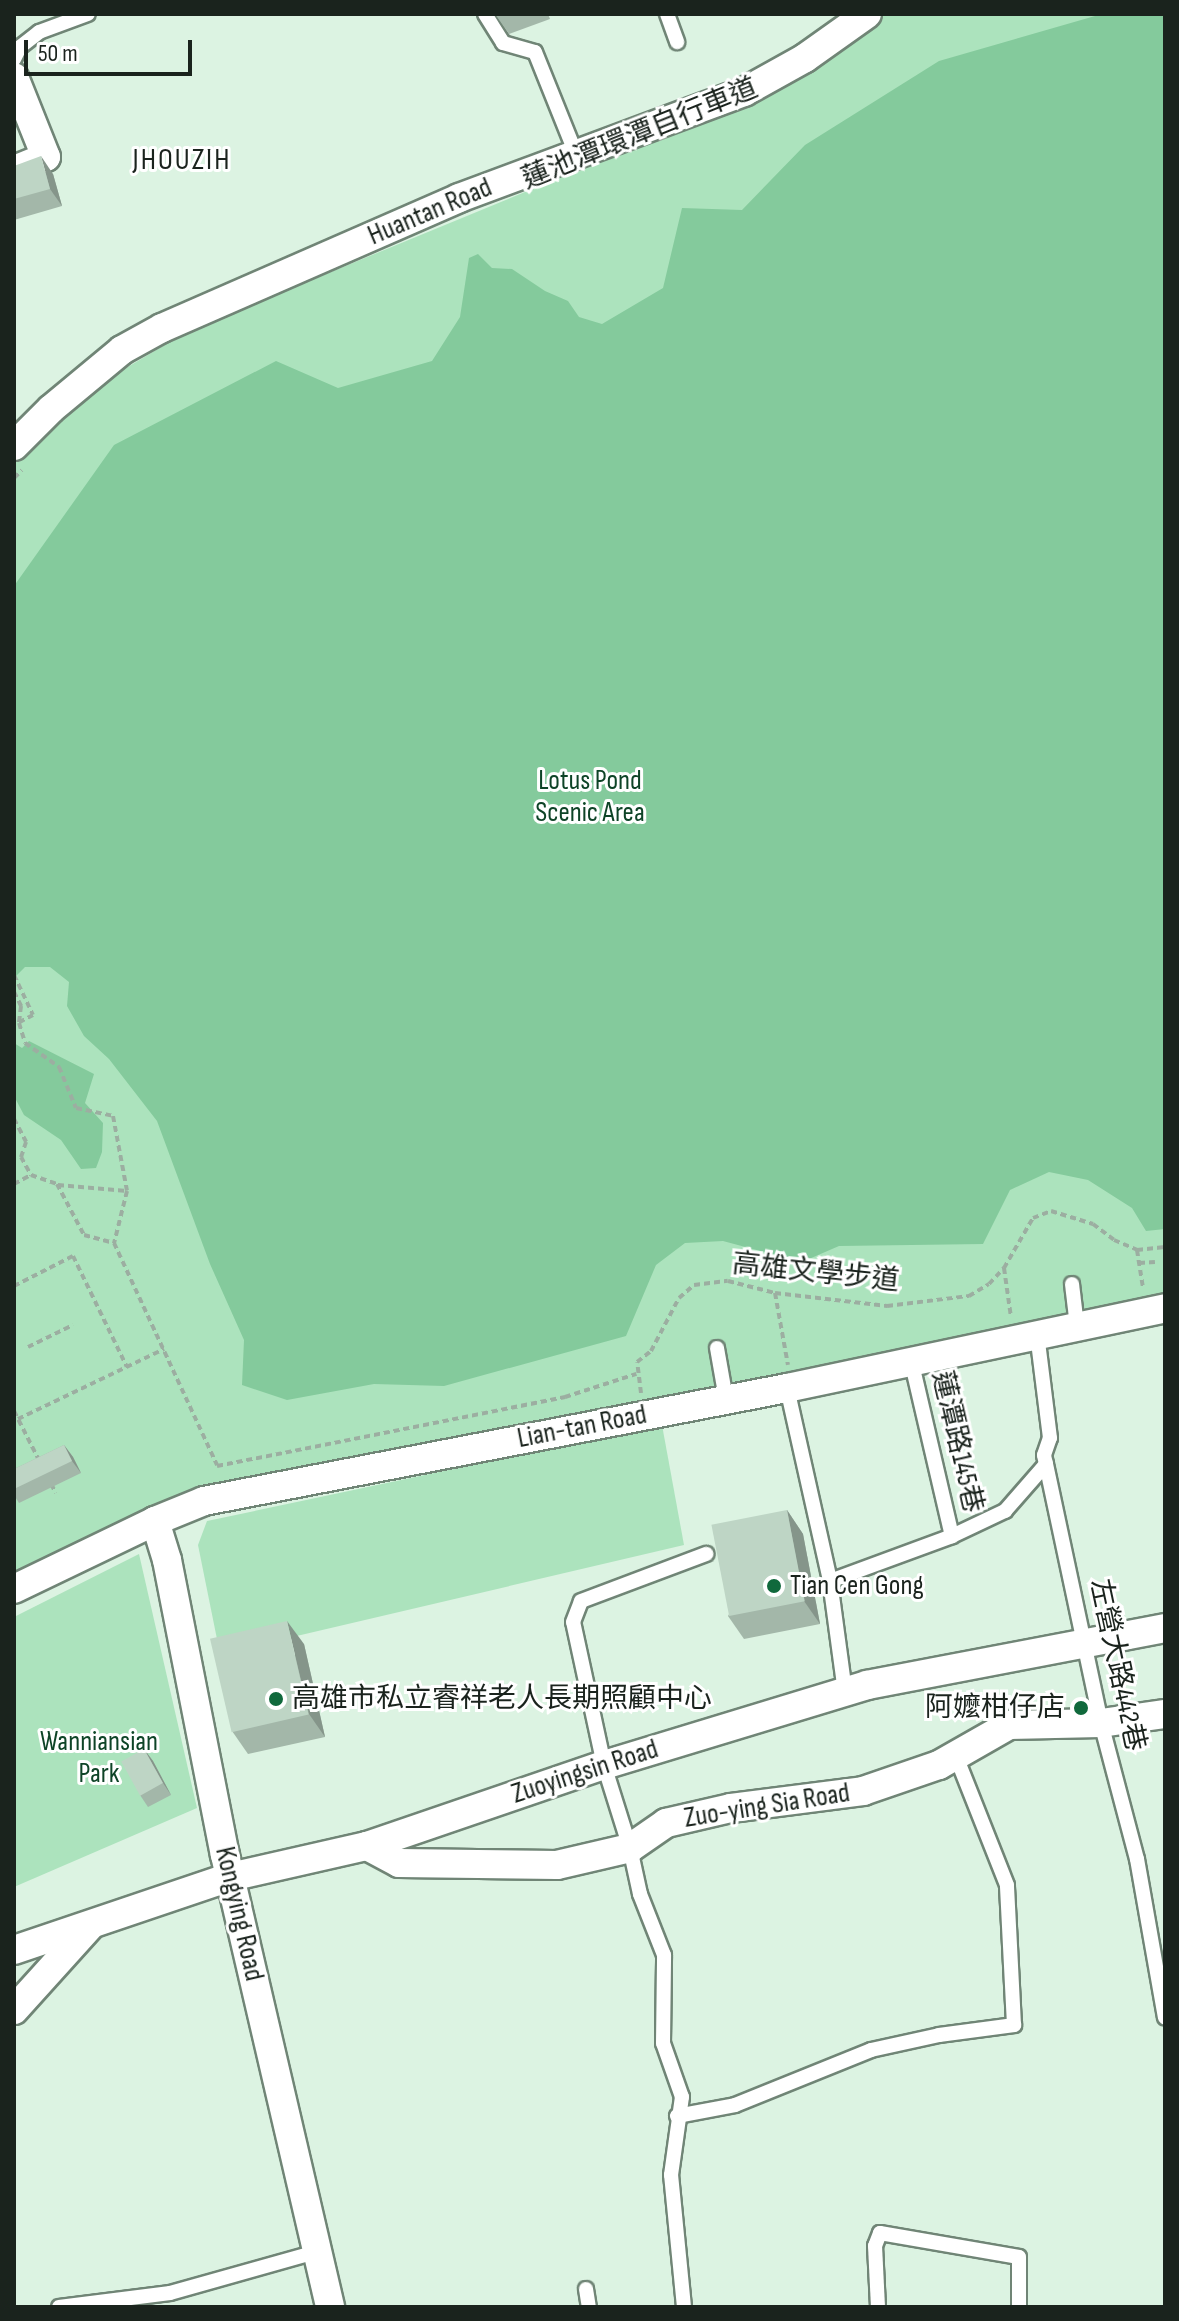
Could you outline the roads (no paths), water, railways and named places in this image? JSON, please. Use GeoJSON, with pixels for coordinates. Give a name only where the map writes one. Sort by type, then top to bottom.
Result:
{"type":"FeatureCollection","features":[{"type":"Feature","properties":{"kind":"street","name":"Huantan Road"},"geometry":{"type":"LineString","coordinates":[[19,457],[51,409],[122,350],[162,328],[459,198],[744,92],[837,24],[867,14]]}},
{"type":"Feature","properties":{"kind":"street"},"geometry":{"type":"LineString","coordinates":[[14,77],[46,157],[14,170]]}},
{"type":"Feature","properties":{"kind":"street","name":"Lian-tan Road"},"geometry":{"type":"LineString","coordinates":[[14,1589],[155,1521],[204,1501],[726,1399],[788,1377],[911,1360],[1024,1328],[1077,1326],[1154,1300]]}},
{"type":"Feature","properties":{"kind":"street","name":"Kongying Road"},"geometry":{"type":"LineString","coordinates":[[155,1521],[167,1560],[230,1877],[330,2307]]}},
{"type":"Feature","properties":{"kind":"street","name":"Zuoyingsin Road"},"geometry":{"type":"LineString","coordinates":[[14,1950],[230,1877],[367,1846],[604,1765],[845,1692],[1165,1628]]}},
{"type":"Feature","properties":{"kind":"street","name":"Zuo-ying Sia Road"},"geometry":{"type":"LineString","coordinates":[[367,1846],[399,1863],[557,1865],[630,1848],[666,1823],[731,1808],[863,1791],[956,1756],[1009,1725],[1101,1723],[1165,1714]]}},
{"type":"Feature","properties":{"kind":"street"},"geometry":{"type":"LineString","coordinates":[[14,2010],[90,1925]]}},
{"type":"Feature","properties":{"kind":"lane"},"geometry":{"type":"LineString","coordinates":[[14,59],[20,47],[39,32],[88,14]]}},
{"type":"Feature","properties":{"kind":"lane"},"geometry":{"type":"LineString","coordinates":[[485,14],[503,43],[535,52],[576,154]]}},
{"type":"Feature","properties":{"kind":"lane"},"geometry":{"type":"LineString","coordinates":[[667,14],[677,42]]}},
{"type":"Feature","properties":{"kind":"lane"},"geometry":{"type":"LineString","coordinates":[[1072,1284],[1077,1326]]}},
{"type":"Feature","properties":{"kind":"lane","name":"左營大路442巷"},"geometry":{"type":"LineString","coordinates":[[1024,1328],[1050,1438],[1044,1455],[1101,1723],[1137,1859],[1165,2018]]}},
{"type":"Feature","properties":{"kind":"lane"},"geometry":{"type":"LineString","coordinates":[[717,1348],[726,1399]]}},
{"type":"Feature","properties":{"kind":"lane","name":"蓮潭路145巷"},"geometry":{"type":"LineString","coordinates":[[911,1360],[952,1536]]}},
{"type":"Feature","properties":{"kind":"lane"},"geometry":{"type":"LineString","coordinates":[[788,1377],[830,1581],[845,1692]]}},
{"type":"Feature","properties":{"kind":"lane"},"geometry":{"type":"LineString","coordinates":[[830,1581],[952,1536],[1005,1511],[1046,1464]]}},
{"type":"Feature","properties":{"kind":"lane"},"geometry":{"type":"LineString","coordinates":[[684,2307],[672,2201],[677,2116],[682,2097],[663,2043],[664,1955],[640,1894],[630,1848],[604,1765],[573,1622],[581,1601],[706,1554]]}},
{"type":"Feature","properties":{"kind":"lane"},"geometry":{"type":"LineString","coordinates":[[677,2116],[735,2105],[871,2050],[939,2035],[1014,2025],[1007,1885],[956,1756]]}},
{"type":"Feature","properties":{"kind":"lane"},"geometry":{"type":"LineString","coordinates":[[878,2307],[875,2246],[880,2233],[1019,2257],[1019,2307]]}},
{"type":"Feature","properties":{"kind":"lane"},"geometry":{"type":"LineString","coordinates":[[59,2307],[170,2293],[316,2252]]}},
{"type":"Feature","properties":{"kind":"lane"},"geometry":{"type":"LineString","coordinates":[[586,2289],[589,2307]]}},
{"type":"Feature","properties":{"kind":"place","name":"Tian Cen Gong"},"geometry":{"type":"Point","coordinates":[774,1586]}},
{"type":"Feature","properties":{"kind":"place","name":"高雄市私立睿祥老人長期照顧中心"},"geometry":{"type":"Point","coordinates":[276,1699]}},
{"type":"Feature","properties":{"kind":"place","name":"阿嬤柑仔店"},"geometry":{"type":"Point","coordinates":[1081,1708]}},
{"type":"Feature","properties":{"kind":"district","name":"JHOUZIH"},"geometry":{"type":"Point","coordinates":[182,160]}},
{"type":"Feature","properties":{"kind":"park label","name":"Lotus Pond Scenic Area"},"geometry":{"type":"Point","coordinates":[590,797]}},
{"type":"Feature","properties":{"kind":"park label","name":"Wanniansian Park"},"geometry":{"type":"Point","coordinates":[99,1758]}}]}
